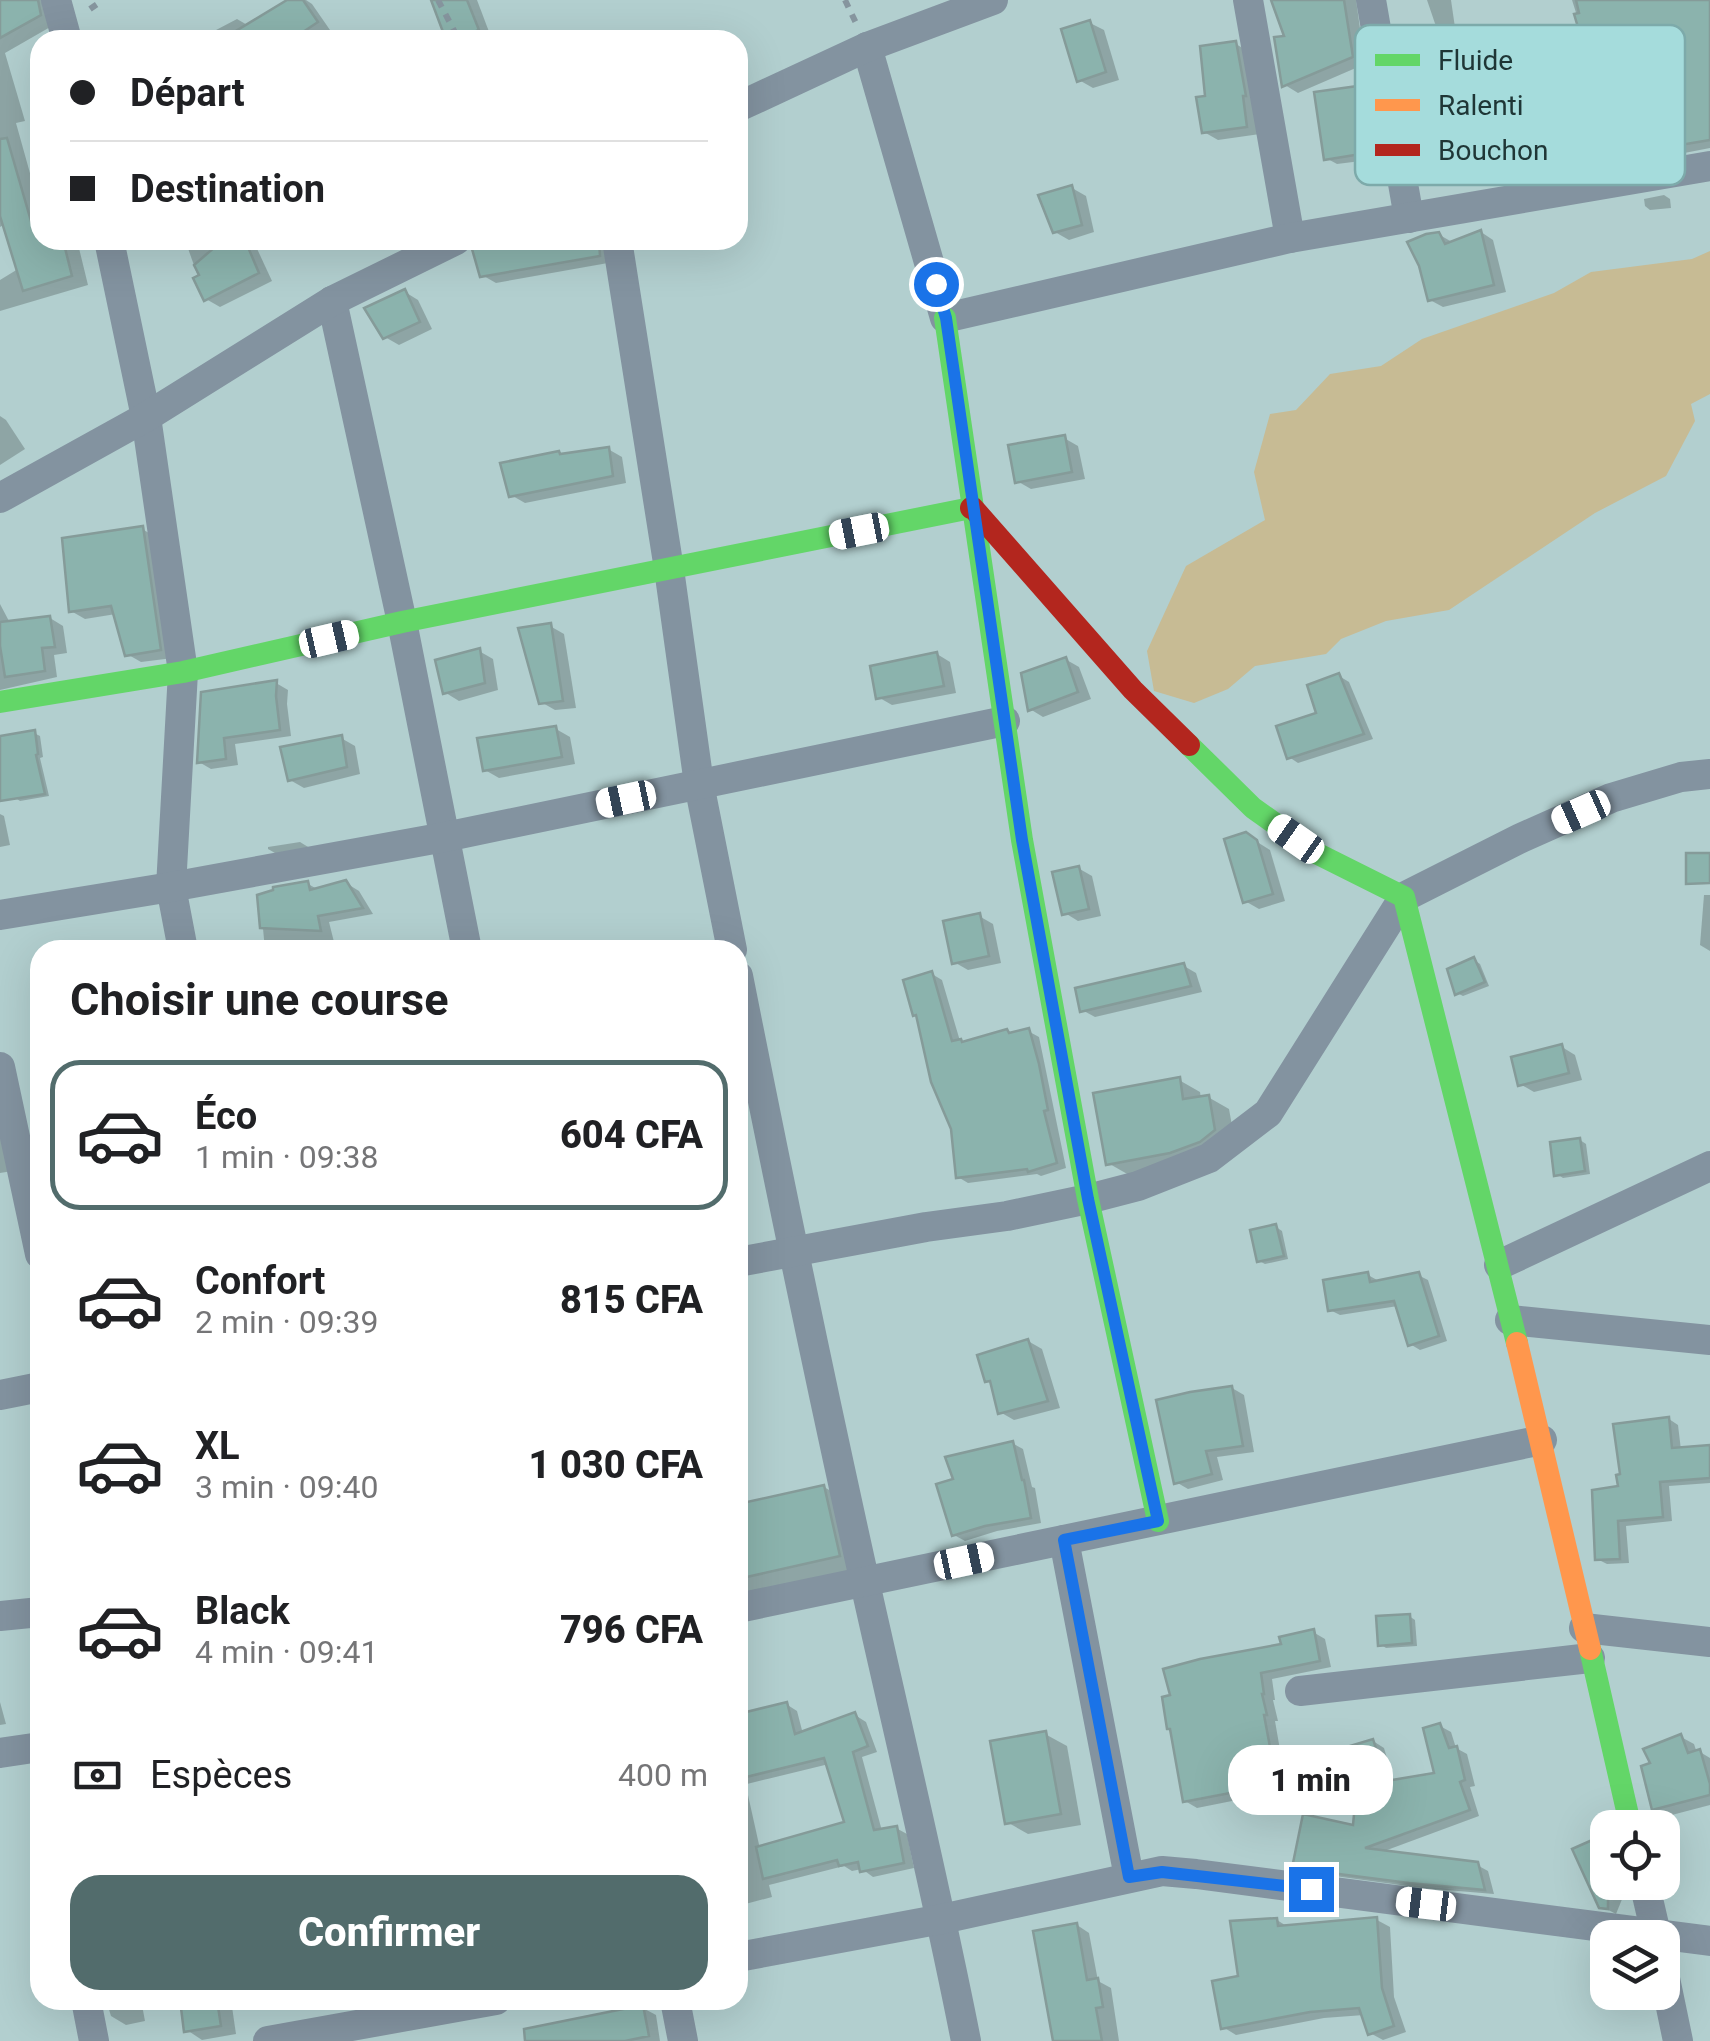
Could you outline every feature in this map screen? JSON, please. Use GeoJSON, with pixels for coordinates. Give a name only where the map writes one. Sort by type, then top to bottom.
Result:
{"type":"FeatureCollection","features":[{"type":"Feature","properties":{"kind":"street"},"geometry":{"type":"LineString","coordinates":[[56,0],[64,30]]}},
{"type":"Feature","properties":{"kind":"street"},"geometry":{"type":"LineString","coordinates":[[748,102],[867,47],[992,0]]}},
{"type":"Feature","properties":{"kind":"street"},"geometry":{"type":"LineString","coordinates":[[1248,0],[1290,238]]}},
{"type":"Feature","properties":{"kind":"street"},"geometry":{"type":"LineString","coordinates":[[1371,0],[1375,25]]}},
{"type":"Feature","properties":{"kind":"street"},"geometry":{"type":"LineString","coordinates":[[867,47],[946,318],[1022,840],[1088,1199],[1158,1521]]}},
{"type":"Feature","properties":{"kind":"street"},"geometry":{"type":"LineString","coordinates":[[1685,170],[1710,166]]}},
{"type":"Feature","properties":{"kind":"street"},"geometry":{"type":"LineString","coordinates":[[1403,185],[1409,218]]}},
{"type":"Feature","properties":{"kind":"street"},"geometry":{"type":"LineString","coordinates":[[946,318],[1290,238],[1600,185]]}},
{"type":"Feature","properties":{"kind":"street"},"geometry":{"type":"LineString","coordinates":[[111,250],[146,417],[183,672],[171,887],[181,940]]}},
{"type":"Feature","properties":{"kind":"street"},"geometry":{"type":"LineString","coordinates":[[0,498],[146,417],[332,301],[436,250]]}},
{"type":"Feature","properties":{"kind":"street"},"geometry":{"type":"LineString","coordinates":[[619,250],[699,784],[730,940]]}},
{"type":"Feature","properties":{"kind":"street"},"geometry":{"type":"LineString","coordinates":[[332,301],[402,622],[465,940]]}},
{"type":"Feature","properties":{"kind":"street"},"geometry":{"type":"LineString","coordinates":[[0,702],[183,672],[402,622],[973,508]]}},
{"type":"Feature","properties":{"kind":"street"},"geometry":{"type":"LineString","coordinates":[[973,508],[1133,690],[1253,808],[1318,854],[1404,898],[1542,1440],[1627,1810]]}},
{"type":"Feature","properties":{"kind":"street"},"geometry":{"type":"LineString","coordinates":[[0,914],[444,837],[1005,720]]}},
{"type":"Feature","properties":{"kind":"street"},"geometry":{"type":"LineString","coordinates":[[748,1260],[1088,1199],[1138,1186],[1208,1158],[1268,1113],[1404,898],[1521,838],[1611,798],[1681,777],[1710,774]]}},
{"type":"Feature","properties":{"kind":"street"},"geometry":{"type":"LineString","coordinates":[[748,1026],[793,1252],[966,2041]]}},
{"type":"Feature","properties":{"kind":"street"},"geometry":{"type":"LineString","coordinates":[[0,1067],[30,1207]]}},
{"type":"Feature","properties":{"kind":"street"},"geometry":{"type":"LineString","coordinates":[[1499,1264],[1710,1166]]}},
{"type":"Feature","properties":{"kind":"street"},"geometry":{"type":"LineString","coordinates":[[1510,1320],[1710,1340]]}},
{"type":"Feature","properties":{"kind":"street"},"geometry":{"type":"LineString","coordinates":[[0,1395],[30,1390]]}},
{"type":"Feature","properties":{"kind":"street"},"geometry":{"type":"LineString","coordinates":[[748,1606],[1542,1440]]}},
{"type":"Feature","properties":{"kind":"street"},"geometry":{"type":"LineString","coordinates":[[1064,1540],[1129,1877]]}},
{"type":"Feature","properties":{"kind":"street"},"geometry":{"type":"LineString","coordinates":[[0,1616],[30,1613]]}},
{"type":"Feature","properties":{"kind":"street"},"geometry":{"type":"LineString","coordinates":[[1584,1628],[1710,1642]]}},
{"type":"Feature","properties":{"kind":"street"},"geometry":{"type":"LineString","coordinates":[[1300,1691],[1590,1658]]}},
{"type":"Feature","properties":{"kind":"street"},"geometry":{"type":"LineString","coordinates":[[0,1754],[30,1753]]}},
{"type":"Feature","properties":{"kind":"street"},"geometry":{"type":"LineString","coordinates":[[748,1955],[1162,1872],[1590,1926]]}},
{"type":"Feature","properties":{"kind":"street"},"geometry":{"type":"LineString","coordinates":[[1680,1938],[1710,1941]]}},
{"type":"Feature","properties":{"kind":"street"},"geometry":{"type":"LineString","coordinates":[[88,2010],[94,2041]]}},
{"type":"Feature","properties":{"kind":"street"},"geometry":{"type":"LineString","coordinates":[[268,2041],[440,2010]]}},
{"type":"Feature","properties":{"kind":"street"},"geometry":{"type":"LineString","coordinates":[[677,2010],[683,2041]]}},
{"type":"Feature","properties":{"kind":"street"},"geometry":{"type":"LineString","coordinates":[[1672,2010],[1678,2041]]}},
{"type":"Feature","properties":{"kind":"path"},"geometry":{"type":"LineString","coordinates":[[438,0],[453,30]]}},
{"type":"Feature","properties":{"kind":"shaded area"},"geometry":{"type":"Polygon","coordinates":[[[1710,251],[1710,394],[1691,404],[1695,421],[1666,476],[1595,513],[1449,610],[1386,621],[1341,639],[1326,654],[1255,666],[1228,689],[1194,703],[1154,691],[1147,651],[1186,566],[1265,520],[1254,472],[1270,414],[1296,410],[1330,374],[1381,366],[1422,339],[1554,293],[1591,272],[1692,259],[1710,251]]]}},
{"type":"Feature","properties":{"kind":"building"},"geometry":{"type":"Polygon","coordinates":[[[0,0],[38,0],[41,15],[0,38],[0,0]]]}},
{"type":"Feature","properties":{"kind":"building"},"geometry":{"type":"Polygon","coordinates":[[[287,0],[303,0],[318,22],[306,30],[238,30],[287,0]]]}},
{"type":"Feature","properties":{"kind":"building"},"geometry":{"type":"Polygon","coordinates":[[[431,0],[467,0],[479,30],[442,30],[431,0]]]}},
{"type":"Feature","properties":{"kind":"building"},"geometry":{"type":"Polygon","coordinates":[[[1271,0],[1344,0],[1353,57],[1282,87],[1274,37],[1284,36],[1271,0]]]}},
{"type":"Feature","properties":{"kind":"building"},"geometry":{"type":"Polygon","coordinates":[[[1576,0],[1710,0],[1710,140],[1685,144],[1685,25],[1577,25],[1574,14],[1579,13],[1576,0]]]}},
{"type":"Feature","properties":{"kind":"building"},"geometry":{"type":"Polygon","coordinates":[[[1090,20],[1106,72],[1077,82],[1061,29],[1090,20]]]}},
{"type":"Feature","properties":{"kind":"building"},"geometry":{"type":"Polygon","coordinates":[[[1236,41],[1247,127],[1202,133],[1196,97],[1205,96],[1200,46],[1236,41]]]}},
{"type":"Feature","properties":{"kind":"building"},"geometry":{"type":"Polygon","coordinates":[[[1355,86],[1355,155],[1324,160],[1314,92],[1355,86]]]}},
{"type":"Feature","properties":{"kind":"building"},"geometry":{"type":"Polygon","coordinates":[[[7,138],[30,218],[30,250],[66,250],[72,276],[23,291],[0,216],[0,139],[7,138]]]}},
{"type":"Feature","properties":{"kind":"building"},"geometry":{"type":"Polygon","coordinates":[[[1072,185],[1082,225],[1053,233],[1038,195],[1072,185]]]}},
{"type":"Feature","properties":{"kind":"building"},"geometry":{"type":"Polygon","coordinates":[[[1481,230],[1494,285],[1428,301],[1419,266],[1407,242],[1439,232],[1445,244],[1481,230]]]}},
{"type":"Feature","properties":{"kind":"building"},"geometry":{"type":"Polygon","coordinates":[[[211,250],[249,250],[259,273],[204,301],[193,278],[199,275],[194,265],[211,250]]]}},
{"type":"Feature","properties":{"kind":"building"},"geometry":{"type":"Polygon","coordinates":[[[472,250],[600,250],[600,256],[480,277],[472,250]]]}},
{"type":"Feature","properties":{"kind":"building"},"geometry":{"type":"Polygon","coordinates":[[[405,289],[420,322],[383,339],[364,308],[405,289]]]}},
{"type":"Feature","properties":{"kind":"building"},"geometry":{"type":"Polygon","coordinates":[[[1065,435],[1072,472],[1015,483],[1008,445],[1065,435]]]}},
{"type":"Feature","properties":{"kind":"building"},"geometry":{"type":"Polygon","coordinates":[[[609,447],[613,476],[509,497],[500,463],[559,451],[560,454],[609,447]]]}},
{"type":"Feature","properties":{"kind":"building"},"geometry":{"type":"Polygon","coordinates":[[[143,526],[161,650],[125,656],[111,606],[69,612],[62,538],[143,526]]]}},
{"type":"Feature","properties":{"kind":"building"},"geometry":{"type":"Polygon","coordinates":[[[50,616],[55,647],[42,648],[45,671],[5,677],[0,622],[50,616]]]}},
{"type":"Feature","properties":{"kind":"building"},"geometry":{"type":"Polygon","coordinates":[[[551,623],[563,701],[539,704],[518,628],[551,623]]]}},
{"type":"Feature","properties":{"kind":"building"},"geometry":{"type":"Polygon","coordinates":[[[480,648],[485,683],[443,694],[435,660],[480,648]]]}},
{"type":"Feature","properties":{"kind":"building"},"geometry":{"type":"Polygon","coordinates":[[[937,652],[944,686],[876,699],[870,666],[937,652]]]}},
{"type":"Feature","properties":{"kind":"building"},"geometry":{"type":"Polygon","coordinates":[[[1066,657],[1078,692],[1028,711],[1021,673],[1066,657]]]}},
{"type":"Feature","properties":{"kind":"building"},"geometry":{"type":"Polygon","coordinates":[[[1339,673],[1364,734],[1287,759],[1276,726],[1316,713],[1307,685],[1339,673]]]}},
{"type":"Feature","properties":{"kind":"building"},"geometry":{"type":"Polygon","coordinates":[[[277,680],[280,730],[224,738],[226,759],[197,763],[201,692],[277,680]]]}},
{"type":"Feature","properties":{"kind":"building"},"geometry":{"type":"Polygon","coordinates":[[[556,726],[562,757],[483,771],[477,738],[556,726]]]}},
{"type":"Feature","properties":{"kind":"building"},"geometry":{"type":"Polygon","coordinates":[[[35,730],[45,794],[0,801],[0,736],[35,730]]]}},
{"type":"Feature","properties":{"kind":"building"},"geometry":{"type":"Polygon","coordinates":[[[342,735],[347,767],[288,781],[280,747],[342,735]]]}},
{"type":"Feature","properties":{"kind":"building"},"geometry":{"type":"Polygon","coordinates":[[[1246,832],[1257,840],[1273,894],[1243,903],[1224,839],[1246,832]]]}},
{"type":"Feature","properties":{"kind":"building"},"geometry":{"type":"Polygon","coordinates":[[[1686,853],[1710,853],[1710,883],[1686,884],[1686,853]]]}},
{"type":"Feature","properties":{"kind":"building"},"geometry":{"type":"Polygon","coordinates":[[[1079,866],[1089,909],[1062,915],[1052,872],[1079,866]]]}},
{"type":"Feature","properties":{"kind":"building"},"geometry":{"type":"Polygon","coordinates":[[[346,880],[363,908],[318,916],[321,931],[260,928],[257,895],[273,887],[308,881],[310,890],[346,880]]]}},
{"type":"Feature","properties":{"kind":"building"},"geometry":{"type":"Polygon","coordinates":[[[980,913],[989,956],[952,964],[943,921],[980,913]]]}},
{"type":"Feature","properties":{"kind":"building"},"geometry":{"type":"Polygon","coordinates":[[[1474,957],[1485,982],[1455,995],[1447,969],[1474,957]]]}},
{"type":"Feature","properties":{"kind":"building"},"geometry":{"type":"Polygon","coordinates":[[[1184,963],[1191,986],[1080,1012],[1075,988],[1184,963]]]}},
{"type":"Feature","properties":{"kind":"building"},"geometry":{"type":"Polygon","coordinates":[[[932,971],[952,1041],[1029,1028],[1057,1163],[1028,1172],[1027,1169],[956,1178],[951,1129],[931,1082],[916,1015],[913,1016],[903,980],[932,971]]]}},
{"type":"Feature","properties":{"kind":"building"},"geometry":{"type":"Polygon","coordinates":[[[1562,1044],[1569,1073],[1518,1086],[1511,1057],[1562,1044]]]}},
{"type":"Feature","properties":{"kind":"building"},"geometry":{"type":"Polygon","coordinates":[[[1180,1077],[1183,1099],[1209,1095],[1215,1130],[1200,1142],[1170,1153],[1106,1165],[1093,1093],[1180,1077]]]}},
{"type":"Feature","properties":{"kind":"building"},"geometry":{"type":"Polygon","coordinates":[[[1580,1138],[1585,1171],[1554,1176],[1550,1142],[1580,1138]]]}},
{"type":"Feature","properties":{"kind":"building"},"geometry":{"type":"Polygon","coordinates":[[[1276,1224],[1284,1256],[1257,1262],[1250,1230],[1276,1224]]]}},
{"type":"Feature","properties":{"kind":"building"},"geometry":{"type":"Polygon","coordinates":[[[1368,1272],[1370,1282],[1419,1272],[1439,1336],[1408,1346],[1394,1301],[1328,1311],[1323,1280],[1368,1272]]]}},
{"type":"Feature","properties":{"kind":"building"},"geometry":{"type":"Polygon","coordinates":[[[1028,1339],[1048,1401],[998,1414],[990,1381],[985,1382],[977,1355],[1028,1339]]]}},
{"type":"Feature","properties":{"kind":"building"},"geometry":{"type":"Polygon","coordinates":[[[1232,1386],[1243,1446],[1206,1451],[1212,1474],[1174,1484],[1156,1400],[1232,1386]]]}},
{"type":"Feature","properties":{"kind":"building"},"geometry":{"type":"Polygon","coordinates":[[[1669,1417],[1672,1448],[1710,1445],[1710,1478],[1660,1482],[1663,1517],[1618,1521],[1620,1559],[1595,1560],[1592,1490],[1618,1486],[1616,1475],[1620,1474],[1613,1424],[1669,1417]]]}},
{"type":"Feature","properties":{"kind":"building"},"geometry":{"type":"Polygon","coordinates":[[[1013,1441],[1031,1518],[952,1536],[936,1484],[953,1479],[945,1457],[1013,1441]]]}},
{"type":"Feature","properties":{"kind":"building"},"geometry":{"type":"Polygon","coordinates":[[[824,1485],[840,1556],[748,1577],[748,1502],[824,1485]]]}},
{"type":"Feature","properties":{"kind":"building"},"geometry":{"type":"Polygon","coordinates":[[[1410,1614],[1412,1643],[1378,1646],[1376,1616],[1410,1614]]]}},
{"type":"Feature","properties":{"kind":"building"},"geometry":{"type":"Polygon","coordinates":[[[1314,1629],[1320,1661],[1261,1673],[1264,1715],[1277,1784],[1183,1802],[1162,1697],[1170,1695],[1163,1669],[1281,1644],[1279,1637],[1314,1629]]]}},
{"type":"Feature","properties":{"kind":"building"},"geometry":{"type":"Polygon","coordinates":[[[787,1702],[795,1734],[855,1712],[868,1746],[853,1752],[874,1830],[897,1826],[904,1863],[860,1872],[858,1862],[839,1866],[837,1860],[763,1879],[756,1847],[844,1822],[824,1758],[748,1777],[748,1712],[787,1702]]]}},
{"type":"Feature","properties":{"kind":"building"},"geometry":{"type":"Polygon","coordinates":[[[1440,1723],[1449,1748],[1457,1746],[1465,1780],[1460,1782],[1470,1810],[1365,1848],[1478,1862],[1485,1890],[1292,1868],[1303,1814],[1353,1825],[1356,1792],[1343,1748],[1373,1739],[1386,1781],[1434,1773],[1423,1728],[1440,1723]]]}},
{"type":"Feature","properties":{"kind":"building"},"geometry":{"type":"Polygon","coordinates":[[[1046,1731],[1061,1814],[1005,1824],[990,1741],[1046,1731]]]}},
{"type":"Feature","properties":{"kind":"building"},"geometry":{"type":"Polygon","coordinates":[[[1681,1734],[1688,1753],[1700,1749],[1710,1795],[1652,1810],[1641,1766],[1650,1763],[1643,1749],[1681,1734]]]}},
{"type":"Feature","properties":{"kind":"building"},"geometry":{"type":"Polygon","coordinates":[[[1590,1841],[1590,1888],[1572,1849],[1590,1841]]]}},
{"type":"Feature","properties":{"kind":"building"},"geometry":{"type":"Polygon","coordinates":[[[1595,1900],[1608,1900],[1608,1909],[1599,1908],[1595,1900]]]}},
{"type":"Feature","properties":{"kind":"building"},"geometry":{"type":"Polygon","coordinates":[[[1377,1917],[1382,1988],[1394,2026],[1368,2035],[1359,2008],[1310,2012],[1221,2029],[1212,1981],[1238,1976],[1230,1921],[1277,1918],[1278,1926],[1377,1917]]]}},
{"type":"Feature","properties":{"kind":"building"},"geometry":{"type":"Polygon","coordinates":[[[1077,1923],[1087,1980],[1098,1978],[1103,2007],[1096,2008],[1102,2041],[1053,2041],[1033,1931],[1077,1923]]]}},
{"type":"Feature","properties":{"kind":"building"},"geometry":{"type":"Polygon","coordinates":[[[181,2010],[219,2010],[221,2026],[184,2032],[181,2010]]]}},
{"type":"Feature","properties":{"kind":"building"},"geometry":{"type":"Polygon","coordinates":[[[618,2010],[644,2010],[649,2036],[625,2041],[525,2041],[524,2029],[618,2010]]]}},
{"type":"Feature","properties":{"kind":"traffic: fast"},"geometry":{"type":"LineString","coordinates":[[945,318],[1022,840],[1088,1199],[1158,1521]]}},
{"type":"Feature","properties":{"kind":"traffic: fast"},"geometry":{"type":"LineString","coordinates":[[0,702],[183,672],[402,622],[971,508]]}},
{"type":"Feature","properties":{"kind":"traffic: fast"},"geometry":{"type":"LineString","coordinates":[[1189,745],[1253,808],[1318,854],[1404,897],[1517,1343]]}},
{"type":"Feature","properties":{"kind":"traffic: fast"},"geometry":{"type":"LineString","coordinates":[[1590,1649],[1627,1810]]}},
{"type":"Feature","properties":{"kind":"traffic: slow"},"geometry":{"type":"LineString","coordinates":[[1517,1343],[1590,1649]]}},
{"type":"Feature","properties":{"kind":"traffic: jam"},"geometry":{"type":"LineString","coordinates":[[971,508],[1133,690],[1189,745]]}},
{"type":"Feature","properties":{"kind":"route"},"geometry":{"type":"LineString","coordinates":[[936,284],[946,318],[1022,840],[1088,1199],[1158,1521],[1064,1540],[1129,1877],[1162,1872],[1196,1874],[1311,1889]]}}]}
